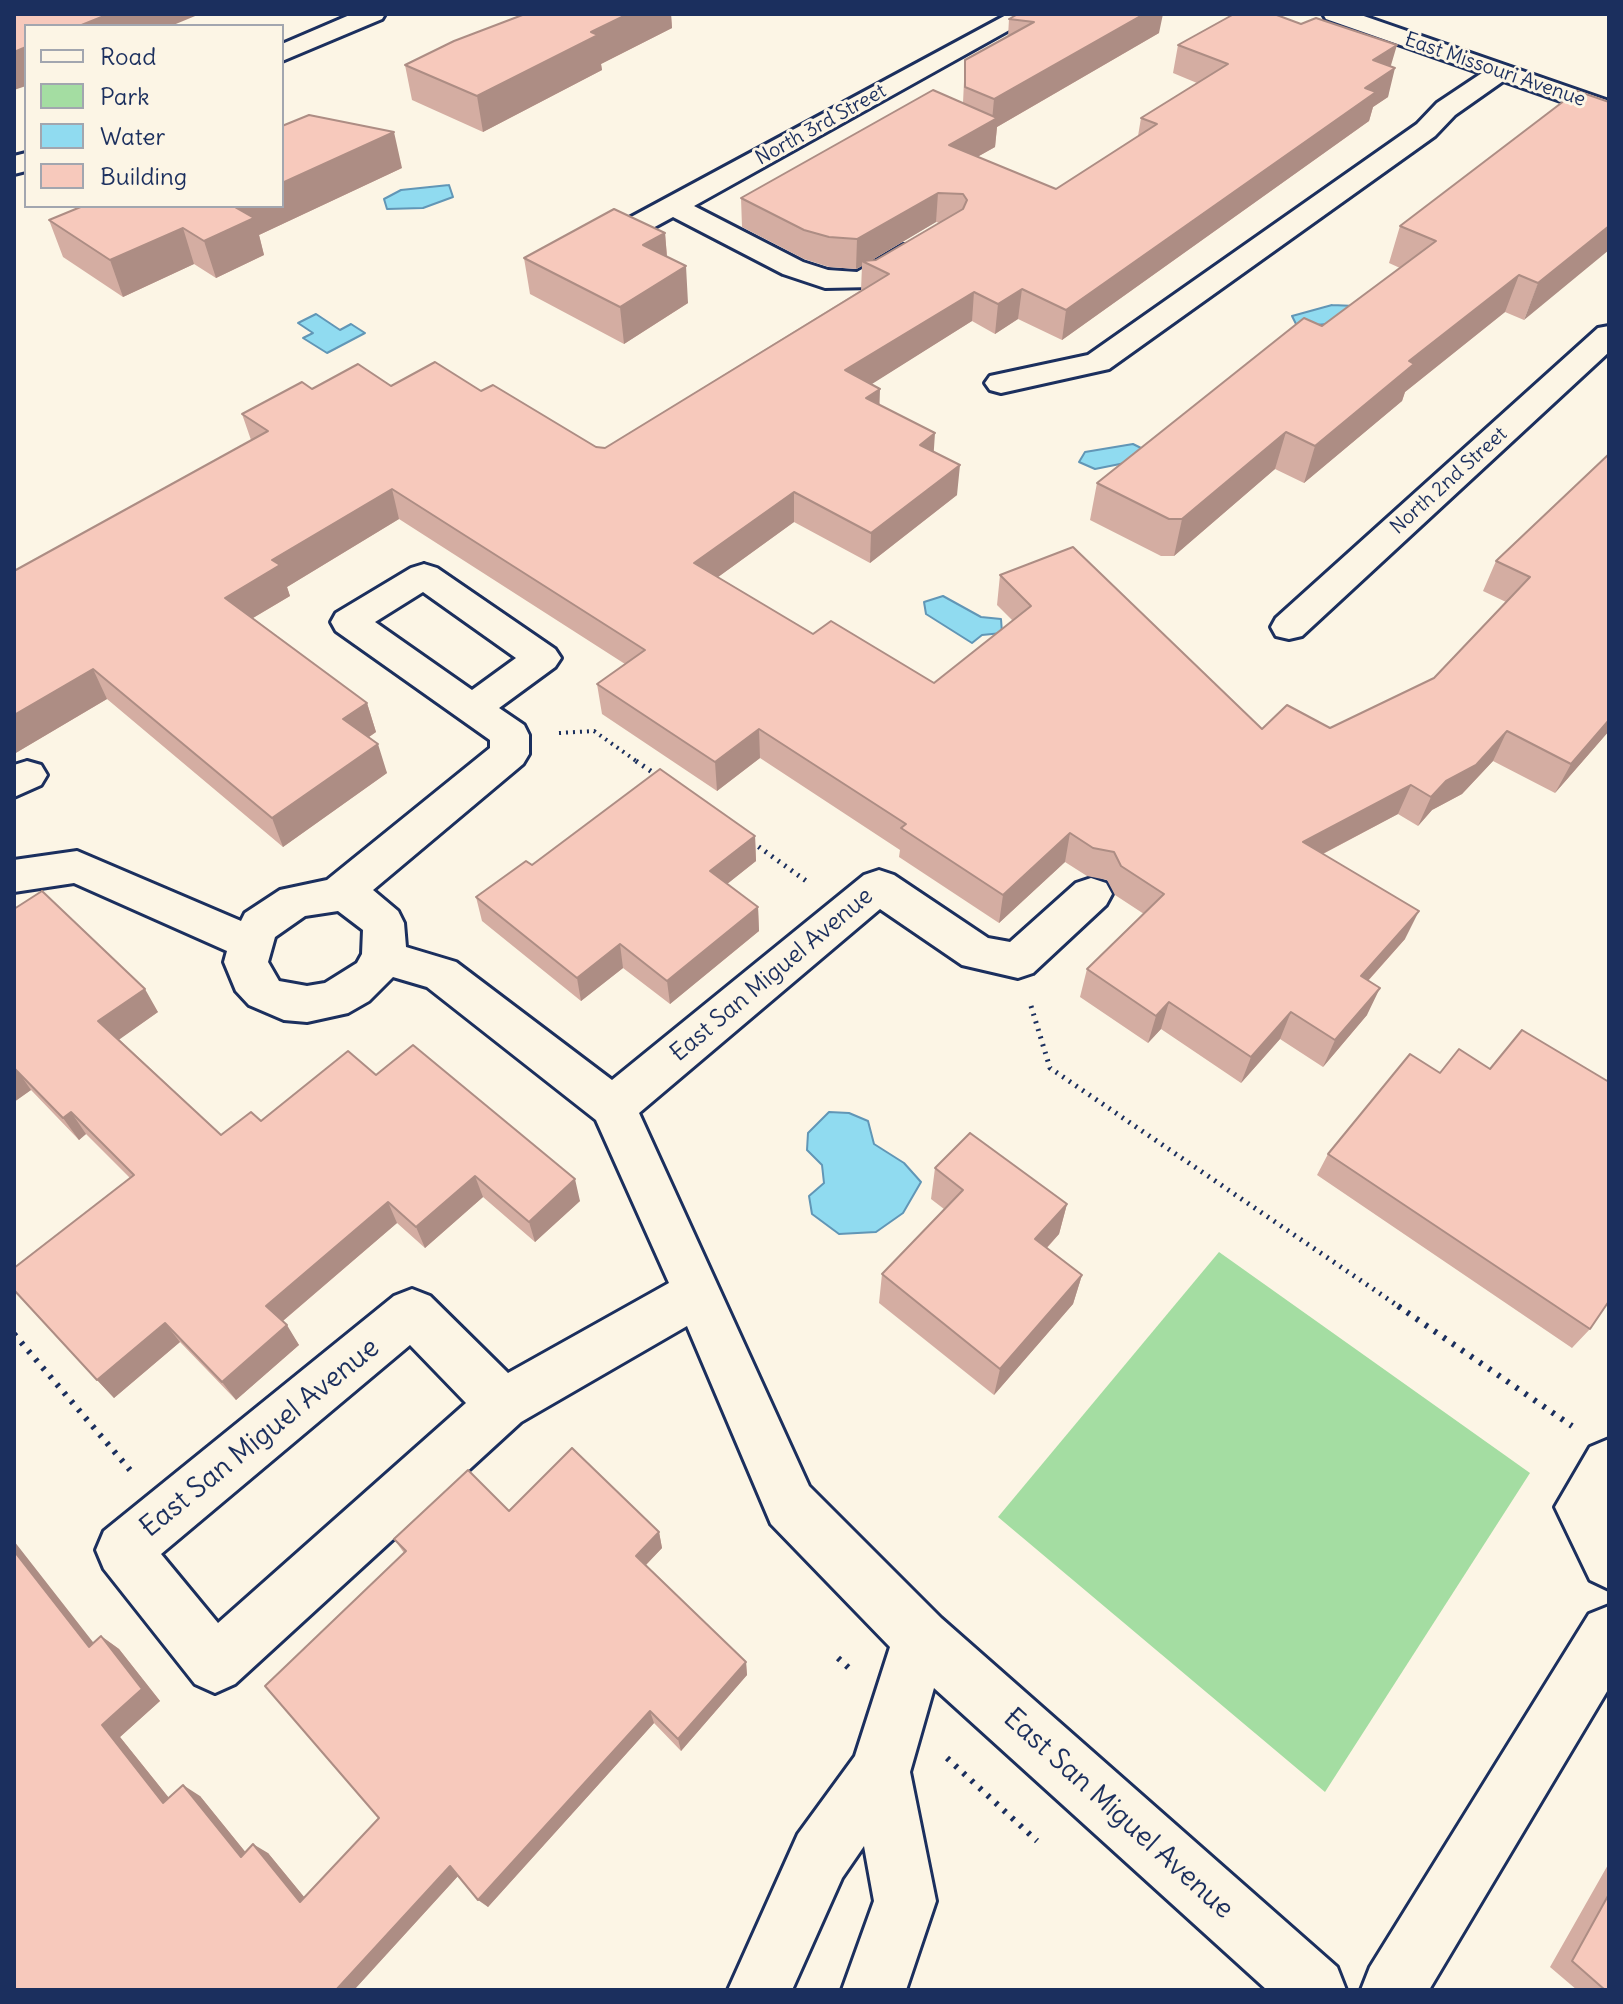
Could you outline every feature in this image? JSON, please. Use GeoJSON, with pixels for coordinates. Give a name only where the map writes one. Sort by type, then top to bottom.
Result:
{"type":"FeatureCollection","features":[{"type":"Feature","properties":{"kind":"street"},"geometry":{"type":"LineString","coordinates":[[284,52],[373,14]]}},
{"type":"Feature","properties":{"kind":"street","name":"North 3rd Street"},"geometry":{"type":"LineString","coordinates":[[617,236],[1026,14]]}},
{"type":"Feature","properties":{"kind":"street","name":"East Missouri Avenue"},"geometry":{"type":"LineString","coordinates":[[1335,14],[1609,110]]}},
{"type":"Feature","properties":{"kind":"street"},"geometry":{"type":"LineString","coordinates":[[1001,383],[1098,362],[1426,130],[1446,109],[1500,72]]}},
{"type":"Feature","properties":{"kind":"street"},"geometry":{"type":"LineString","coordinates":[[673,206],[793,268],[825,279],[863,281],[936,238]]}},
{"type":"Feature","properties":{"kind":"street","name":"North 2nd Street"},"geometry":{"type":"LineString","coordinates":[[1289,627],[1609,335]]}},
{"type":"Feature","properties":{"kind":"street"},"geometry":{"type":"LineString","coordinates":[[338,895],[509,754],[510,735],[473,708]]}},
{"type":"Feature","properties":{"kind":"street"},"geometry":{"type":"LineString","coordinates":[[14,876],[77,867],[250,943]]}},
{"type":"Feature","properties":{"kind":"street","name":"East San Miguel Avenue"},"geometry":{"type":"LineString","coordinates":[[613,1107],[879,886],[977,953],[1018,961]]}},
{"type":"Feature","properties":{"kind":"street"},"geometry":{"type":"LineString","coordinates":[[1018,961],[1091,894]]}},
{"type":"Feature","properties":{"kind":"street"},"geometry":{"type":"LineString","coordinates":[[338,895],[357,900],[383,923],[386,940],[383,957],[372,975],[332,1000],[307,1004],[284,1002],[258,986],[246,962],[250,943],[260,925],[275,911],[295,901],[338,895]]}},
{"type":"Feature","properties":{"kind":"street","name":"East San Miguel Avenue"},"geometry":{"type":"LineString","coordinates":[[383,957],[441,974],[613,1107],[790,1505],[921,1638],[1314,1990]]}},
{"type":"Feature","properties":{"kind":"street","name":"East San Miguel Avenue"},"geometry":{"type":"LineString","coordinates":[[503,1404],[412,1312],[123,1550],[215,1664],[503,1404],[698,1293]]}},
{"type":"Feature","properties":{"kind":"street"},"geometry":{"type":"LineString","coordinates":[[1596,1449],[1582,1507],[1609,1561]]}},
{"type":"Feature","properties":{"kind":"street"},"geometry":{"type":"LineString","coordinates":[[1393,1990],[1609,1634]]}},
{"type":"Feature","properties":{"kind":"street"},"geometry":{"type":"LineString","coordinates":[[760,1990],[820,1856],[880,1772],[921,1638]]}},
{"type":"Feature","properties":{"kind":"street"},"geometry":{"type":"LineString","coordinates":[[874,1990],[905,1901],[880,1772]]}},
{"type":"Feature","properties":{"kind":"path"},"geometry":{"type":"LineString","coordinates":[[510,735],[594,731],[670,785]]}},
{"type":"Feature","properties":{"kind":"path"},"geometry":{"type":"LineString","coordinates":[[747,839],[849,911]]}},
{"type":"Feature","properties":{"kind":"path"},"geometry":{"type":"LineString","coordinates":[[1018,961],[1050,1068],[1596,1449]]}},
{"type":"Feature","properties":{"kind":"path"},"geometry":{"type":"LineString","coordinates":[[14,1334],[167,1514]]}},
{"type":"Feature","properties":{"kind":"green space"},"geometry":{"type":"Polygon","coordinates":[[[1219,1252],[1530,1473],[1325,1792],[998,1517],[1219,1252]]]}},
{"type":"Feature","properties":{"kind":"water"},"geometry":{"type":"Polygon","coordinates":[[[449,185],[453,197],[423,208],[387,209],[384,199],[401,190],[449,185]]]}},
{"type":"Feature","properties":{"kind":"water"},"geometry":{"type":"Polygon","coordinates":[[[1332,305],[1355,306],[1327,324],[1304,326],[1296,324],[1292,316],[1332,305]]]}},
{"type":"Feature","properties":{"kind":"water"},"geometry":{"type":"Polygon","coordinates":[[[316,314],[340,330],[351,324],[365,333],[327,353],[303,338],[313,333],[298,323],[316,314]]]}},
{"type":"Feature","properties":{"kind":"water"},"geometry":{"type":"Polygon","coordinates":[[[1133,444],[1147,451],[1145,459],[1095,469],[1079,462],[1085,452],[1133,444]]]}},
{"type":"Feature","properties":{"kind":"water"},"geometry":{"type":"Polygon","coordinates":[[[943,596],[981,617],[1001,619],[1002,633],[982,635],[972,643],[926,614],[924,602],[943,596]]]}},
{"type":"Feature","properties":{"kind":"water"},"geometry":{"type":"Polygon","coordinates":[[[829,1112],[849,1113],[868,1121],[874,1144],[904,1163],[921,1182],[903,1213],[876,1232],[839,1234],[812,1214],[809,1196],[824,1183],[822,1165],[807,1150],[808,1133],[829,1112]]]}},
{"type":"Feature","properties":{"kind":"building"},"geometry":{"type":"Polygon","coordinates":[[[14,14],[109,14],[84,24],[24,24],[24,48],[14,52],[14,14]]]}},
{"type":"Feature","properties":{"kind":"building"},"geometry":{"type":"Polygon","coordinates":[[[525,14],[628,14],[591,32],[598,35],[477,96],[405,65],[454,41],[525,14]]]}},
{"type":"Feature","properties":{"kind":"building"},"geometry":{"type":"Polygon","coordinates":[[[1018,14],[1144,14],[994,99],[965,87],[965,60],[1034,22],[1009,19],[1018,14]]]}},
{"type":"Feature","properties":{"kind":"building"},"geometry":{"type":"Polygon","coordinates":[[[1234,14],[1274,14],[1301,24],[1316,18],[1397,45],[1373,60],[1395,68],[1365,88],[1376,92],[1066,310],[1022,289],[998,304],[974,292],[845,370],[880,389],[866,398],[935,433],[920,445],[960,465],[871,533],[794,492],[694,563],[813,634],[831,621],[934,683],[1031,606],[1000,575],[1073,547],[1262,729],[1287,705],[1330,728],[1434,678],[1530,577],[1496,561],[1609,454],[1609,720],[1571,764],[1507,731],[1476,765],[1446,781],[1431,797],[1411,785],[1303,842],[1419,911],[1361,976],[1380,988],[1335,1040],[1291,1012],[1251,1057],[1169,1002],[1156,1016],[1087,969],[1164,894],[1121,866],[1114,852],[1093,848],[1070,833],[1003,895],[901,828],[906,824],[759,729],[715,762],[597,684],[645,650],[392,489],[272,560],[280,565],[225,598],[367,703],[343,719],[378,744],[272,818],[93,669],[14,715],[14,571],[268,431],[242,414],[302,382],[312,389],[358,364],[391,386],[435,362],[481,391],[493,385],[596,447],[605,448],[889,274],[862,261],[876,260],[963,209],[967,200],[963,194],[938,193],[857,239],[829,237],[804,230],[741,198],[933,90],[997,118],[949,145],[1056,189],[1157,124],[1141,118],[1228,64],[1178,45],[1234,14]]]}},
{"type":"Feature","properties":{"kind":"building"},"geometry":{"type":"Polygon","coordinates":[[[1577,91],[1609,102],[1609,226],[1538,283],[1519,275],[1409,361],[1414,364],[1315,446],[1286,432],[1182,519],[1169,519],[1097,483],[1304,318],[1322,326],[1436,241],[1400,226],[1577,91]]]}},
{"type":"Feature","properties":{"kind":"building"},"geometry":{"type":"Polygon","coordinates":[[[309,115],[394,132],[284,182],[284,125],[309,115]]]}},
{"type":"Feature","properties":{"kind":"building"},"geometry":{"type":"Polygon","coordinates":[[[78,208],[236,208],[254,218],[204,241],[183,228],[110,260],[49,220],[78,208]]]}},
{"type":"Feature","properties":{"kind":"building"},"geometry":{"type":"Polygon","coordinates":[[[614,209],[665,233],[643,245],[686,266],[620,307],[524,258],[614,209]]]}},
{"type":"Feature","properties":{"kind":"building"},"geometry":{"type":"Polygon","coordinates":[[[660,769],[755,836],[710,871],[758,907],[667,981],[620,944],[577,978],[476,897],[526,861],[532,865],[660,769]]]}},
{"type":"Feature","properties":{"kind":"building"},"geometry":{"type":"Polygon","coordinates":[[[42,891],[145,989],[98,1021],[221,1135],[251,1112],[261,1121],[348,1051],[376,1075],[413,1045],[575,1179],[529,1222],[475,1176],[416,1227],[388,1202],[266,1306],[287,1325],[222,1382],[165,1323],[97,1380],[14,1290],[14,1268],[134,1175],[71,1112],[63,1118],[14,1068],[14,909],[42,891]]]}},
{"type":"Feature","properties":{"kind":"building"},"geometry":{"type":"Polygon","coordinates":[[[1522,1030],[1609,1082],[1609,1301],[1590,1329],[1328,1154],[1410,1054],[1440,1073],[1459,1049],[1490,1069],[1522,1030]]]}},
{"type":"Feature","properties":{"kind":"building"},"geometry":{"type":"Polygon","coordinates":[[[970,1133],[1067,1204],[1035,1239],[1082,1275],[1000,1369],[882,1274],[963,1190],[935,1168],[970,1133]]]}},
{"type":"Feature","properties":{"kind":"building"},"geometry":{"type":"Polygon","coordinates":[[[572,1448],[659,1532],[636,1556],[746,1662],[678,1739],[650,1711],[478,1900],[450,1866],[336,1990],[14,1990],[14,1551],[89,1647],[101,1636],[142,1689],[102,1725],[163,1803],[183,1785],[241,1857],[253,1844],[300,1902],[379,1818],[265,1686],[406,1551],[394,1539],[468,1470],[509,1511],[572,1448]]]}},
{"type":"Feature","properties":{"kind":"building"},"geometry":{"type":"Polygon","coordinates":[[[1609,1894],[1609,1990],[1605,1990],[1572,1961],[1609,1894]]]}}]}
